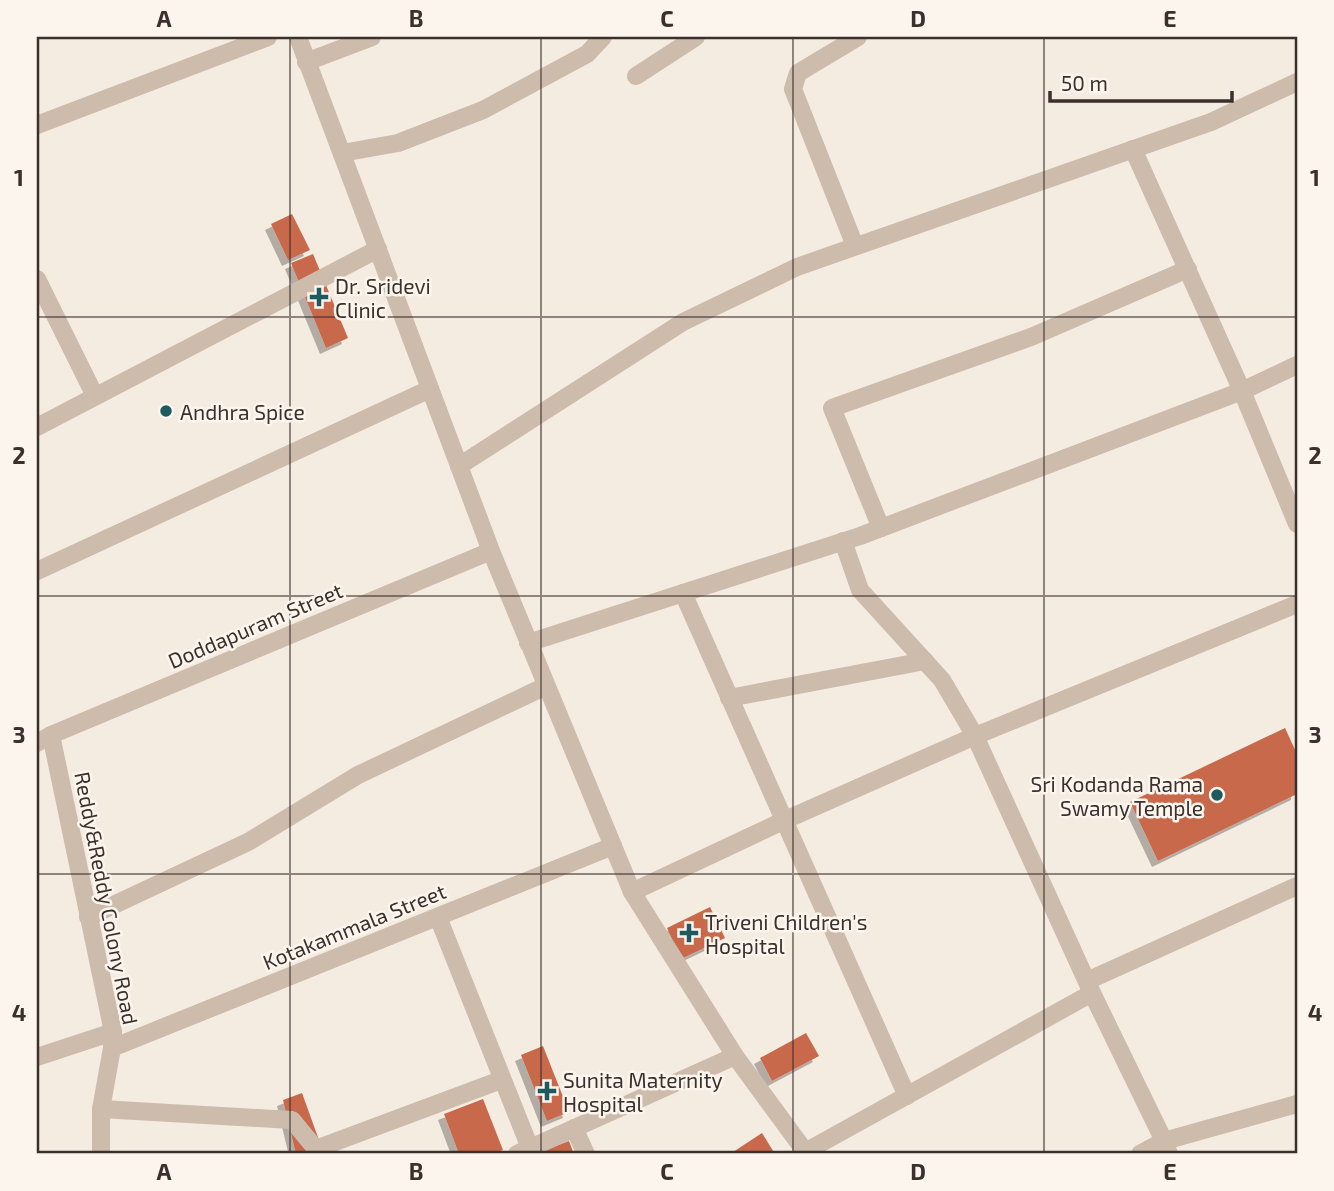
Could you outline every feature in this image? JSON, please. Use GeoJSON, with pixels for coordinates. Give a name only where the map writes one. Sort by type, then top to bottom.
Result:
{"type":"FeatureCollection","features":[{"type":"Feature","properties":{"kind":"street"},"geometry":{"type":"LineString","coordinates":[[37,125],[268,37]]}},
{"type":"Feature","properties":{"kind":"street"},"geometry":{"type":"LineString","coordinates":[[298,37],[491,551],[632,892],[735,1056],[806,1153],[1090,987],[1297,886]]}},
{"type":"Feature","properties":{"kind":"street"},"geometry":{"type":"LineString","coordinates":[[306,62],[372,37]]}},
{"type":"Feature","properties":{"kind":"street"},"geometry":{"type":"LineString","coordinates":[[342,153],[398,143],[483,110],[587,54],[603,37]]}},
{"type":"Feature","properties":{"kind":"street"},"geometry":{"type":"LineString","coordinates":[[636,76],[696,37]]}},
{"type":"Feature","properties":{"kind":"street"},"geometry":{"type":"LineString","coordinates":[[855,246],[793,89],[798,73],[858,37]]}},
{"type":"Feature","properties":{"kind":"street"},"geometry":{"type":"LineString","coordinates":[[459,466],[682,322],[797,267],[1211,122],[1297,82]]}},
{"type":"Feature","properties":{"kind":"street"},"geometry":{"type":"LineString","coordinates":[[1133,149],[1242,391],[1297,524]]}},
{"type":"Feature","properties":{"kind":"street"},"geometry":{"type":"LineString","coordinates":[[37,427],[378,249]]}},
{"type":"Feature","properties":{"kind":"street"},"geometry":{"type":"LineString","coordinates":[[881,528],[832,408],[1031,337],[1188,270]]}},
{"type":"Feature","properties":{"kind":"street"},"geometry":{"type":"LineString","coordinates":[[37,279],[94,396]]}},
{"type":"Feature","properties":{"kind":"street"},"geometry":{"type":"LineString","coordinates":[[528,643],[881,528],[1242,391],[1297,365]]}},
{"type":"Feature","properties":{"kind":"street"},"geometry":{"type":"LineString","coordinates":[[37,571],[430,389]]}},
{"type":"Feature","properties":{"kind":"street"},"geometry":{"type":"LineString","coordinates":[[843,541],[860,590],[942,680],[975,736],[1166,1148]]}},
{"type":"Feature","properties":{"kind":"street","name":"Doddapuram Street"},"geometry":{"type":"LineString","coordinates":[[44,739],[491,551]]}},
{"type":"Feature","properties":{"kind":"street"},"geometry":{"type":"LineString","coordinates":[[683,593],[907,1096]]}},
{"type":"Feature","properties":{"kind":"street"},"geometry":{"type":"LineString","coordinates":[[632,892],[783,821],[975,736],[1297,604]]}},
{"type":"Feature","properties":{"kind":"street"},"geometry":{"type":"LineString","coordinates":[[729,698],[925,661]]}},
{"type":"Feature","properties":{"kind":"street"},"geometry":{"type":"LineString","coordinates":[[89,917],[248,842],[358,775],[546,686]]}},
{"type":"Feature","properties":{"kind":"street","name":"Reddy&Reddy Colony Road"},"geometry":{"type":"LineString","coordinates":[[44,739],[89,917],[112,1040],[101,1110],[101,1154]]}},
{"type":"Feature","properties":{"kind":"street","name":"Kotakammala Street"},"geometry":{"type":"LineString","coordinates":[[37,1057],[112,1040],[438,917],[613,846]]}},
{"type":"Feature","properties":{"kind":"street"},"geometry":{"type":"LineString","coordinates":[[438,917],[501,1080],[523,1151],[735,1056]]}},
{"type":"Feature","properties":{"kind":"street"},"geometry":{"type":"LineString","coordinates":[[101,1110],[292,1120],[316,1152],[501,1080]]}},
{"type":"Feature","properties":{"kind":"street"},"geometry":{"type":"LineString","coordinates":[[1140,1154],[1166,1148],[1297,1104]]}},
{"type":"Feature","properties":{"kind":"street"},"geometry":{"type":"LineString","coordinates":[[574,1128],[586,1154]]}},
{"type":"Feature","properties":{"kind":"building"},"geometry":{"type":"Polygon","coordinates":[[[292,214],[310,250],[288,260],[271,224],[292,214]]]}},
{"type":"Feature","properties":{"kind":"building"},"geometry":{"type":"Polygon","coordinates":[[[313,254],[348,338],[326,348],[291,263],[313,254]]]}},
{"type":"Feature","properties":{"kind":"building"},"geometry":{"type":"Polygon","coordinates":[[[1285,728],[1297,754],[1297,794],[1158,861],[1130,802],[1285,728]]]}},
{"type":"Feature","properties":{"kind":"building"},"geometry":{"type":"Polygon","coordinates":[[[710,907],[725,938],[681,959],[667,928],[710,907]]]}},
{"type":"Feature","properties":{"kind":"building"},"geometry":{"type":"Polygon","coordinates":[[[806,1033],[819,1056],[772,1081],[760,1058],[806,1033]]]}},
{"type":"Feature","properties":{"kind":"building"},"geometry":{"type":"Polygon","coordinates":[[[543,1046],[569,1112],[547,1121],[521,1055],[543,1046]]]}},
{"type":"Feature","properties":{"kind":"building"},"geometry":{"type":"Polygon","coordinates":[[[302,1093],[324,1154],[296,1154],[283,1100],[302,1093]]]}},
{"type":"Feature","properties":{"kind":"building"},"geometry":{"type":"Polygon","coordinates":[[[483,1099],[503,1150],[492,1154],[459,1154],[444,1114],[483,1099]]]}},
{"type":"Feature","properties":{"kind":"building"},"geometry":{"type":"Polygon","coordinates":[[[762,1133],[775,1154],[730,1154],[762,1133]]]}},
{"type":"Feature","properties":{"kind":"building"},"geometry":{"type":"Polygon","coordinates":[[[569,1141],[574,1154],[534,1154],[569,1141]]]}},
{"type":"Feature","properties":{"kind":"place","name":"Dr. Sridevi Clinic"},"geometry":{"type":"Point","coordinates":[319,297]}},
{"type":"Feature","properties":{"kind":"place","name":"Andhra Spice"},"geometry":{"type":"Point","coordinates":[166,411]}},
{"type":"Feature","properties":{"kind":"place","name":"Sri Kodanda Rama Swamy Temple"},"geometry":{"type":"Point","coordinates":[1217,795]}},
{"type":"Feature","properties":{"kind":"place","name":"Triveni Children's Hospital"},"geometry":{"type":"Point","coordinates":[689,933]}},
{"type":"Feature","properties":{"kind":"place","name":"Sunita Maternity Hospital"},"geometry":{"type":"Point","coordinates":[547,1091]}}]}
